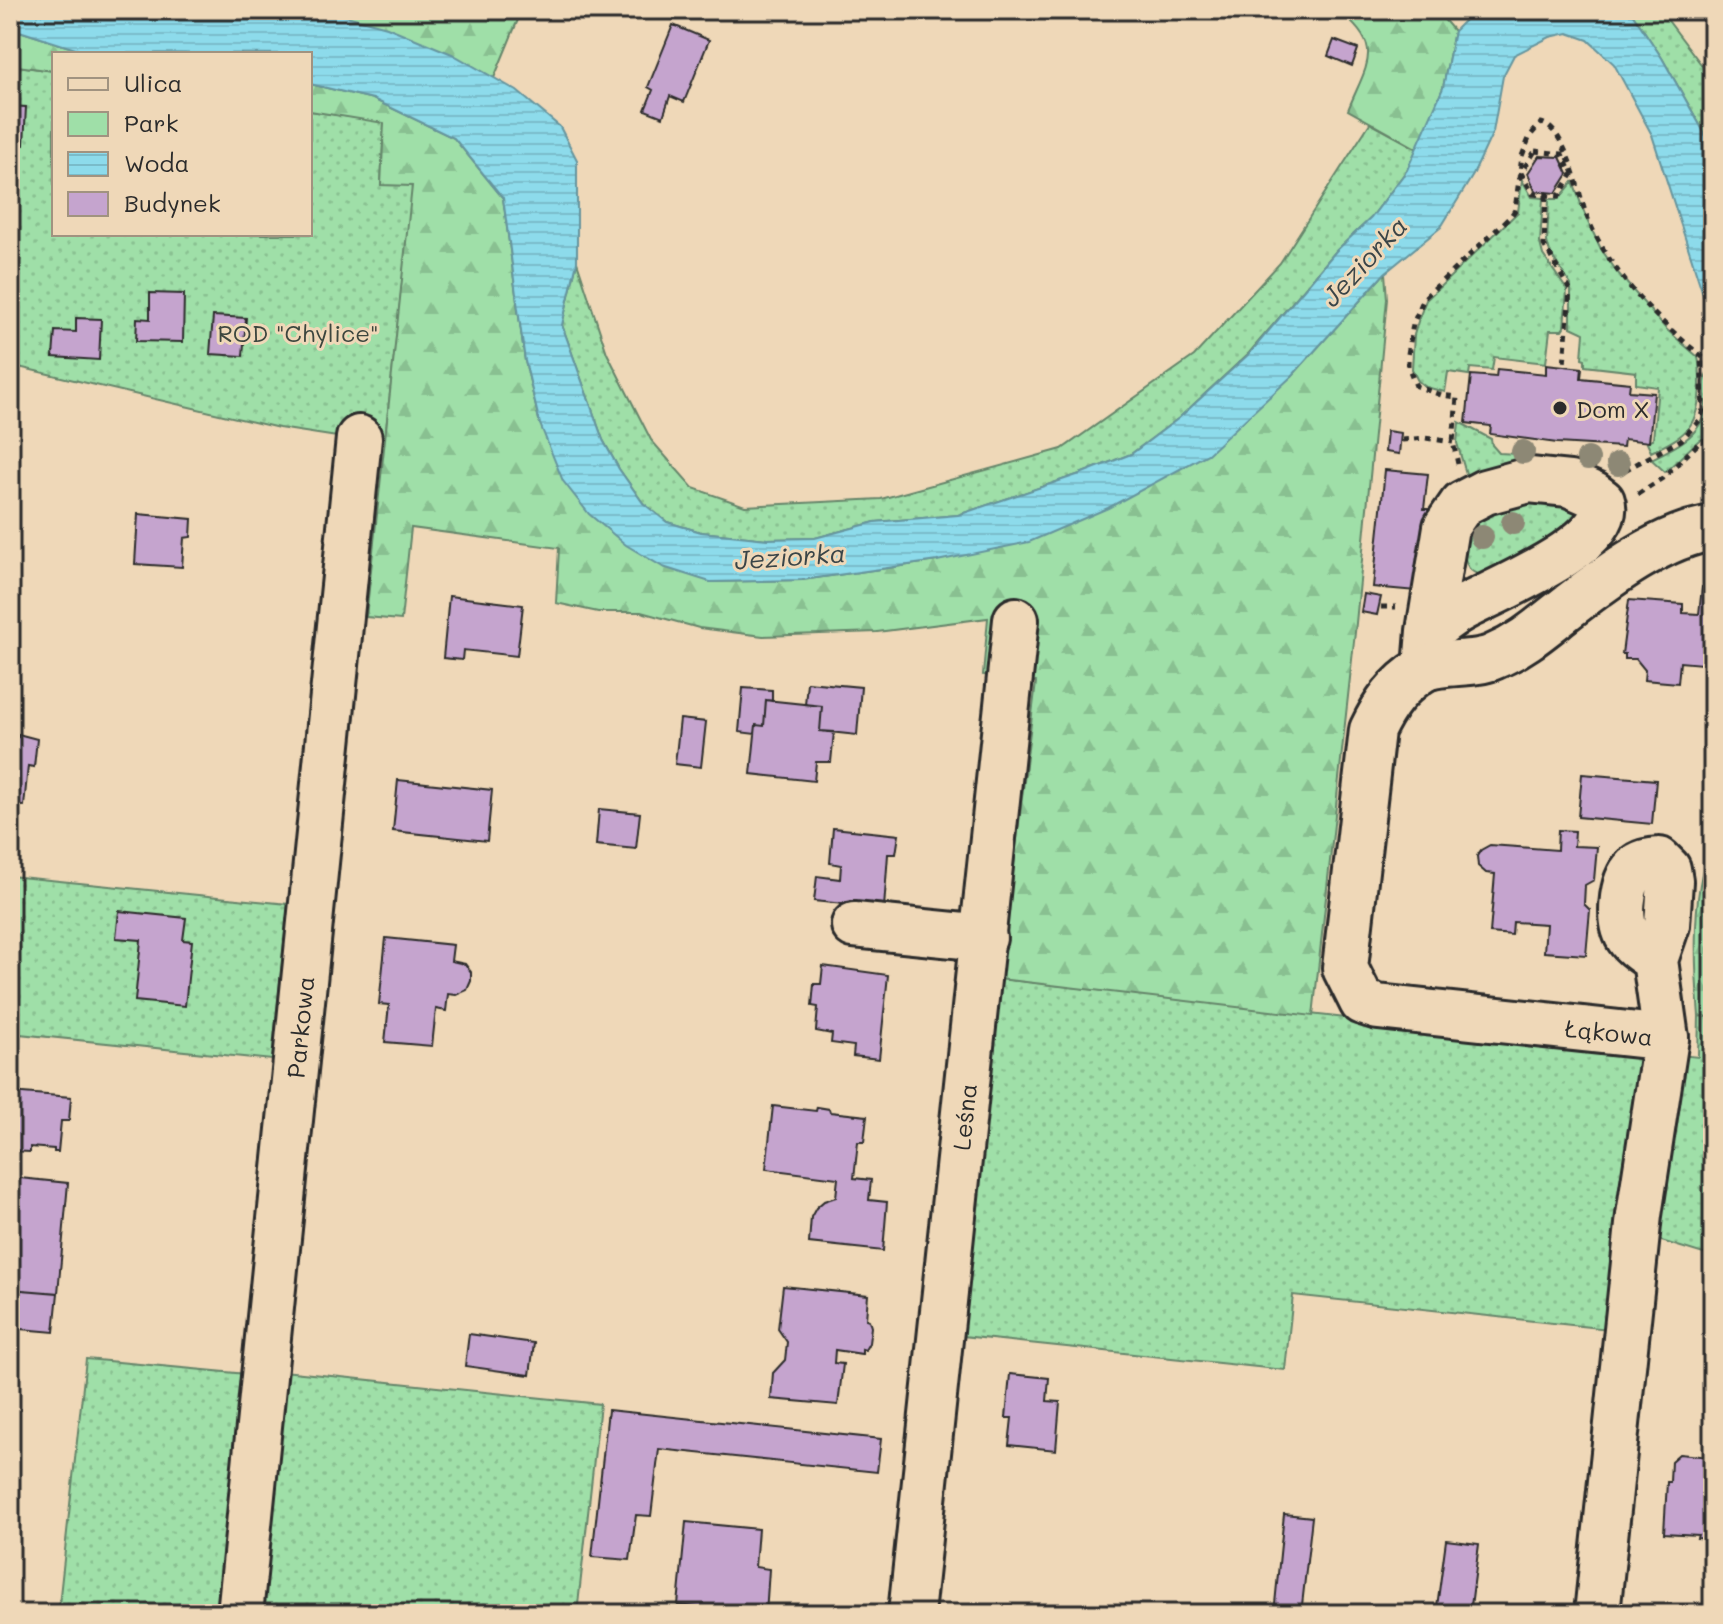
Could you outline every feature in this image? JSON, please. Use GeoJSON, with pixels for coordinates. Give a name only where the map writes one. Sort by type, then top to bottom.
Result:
{"type":"FeatureCollection","features":[{"type":"Feature","properties":{"kind":"street","name":"Parkowa"},"geometry":{"type":"LineString","coordinates":[[240,1614],[359,438]]}},
{"type":"Feature","properties":{"kind":"street"},"geometry":{"type":"LineString","coordinates":[[1529,480],[1569,484],[1594,499],[1604,514],[1595,530],[1572,549],[1458,610],[1436,655],[1446,527],[1462,504],[1485,492],[1529,480]]}},
{"type":"Feature","properties":{"kind":"street"},"geometry":{"type":"LineString","coordinates":[[1436,655],[1490,659],[1529,640],[1566,608],[1617,572],[1693,531],[1713,528]]}},
{"type":"Feature","properties":{"kind":"street","name":"Leśna"},"geometry":{"type":"LineString","coordinates":[[911,1614],[1016,620]]}},
{"type":"Feature","properties":{"kind":"street","name":"Łąkowa"},"geometry":{"type":"LineString","coordinates":[[1436,655],[1400,685],[1383,707],[1372,730],[1345,968],[1362,1002],[1378,1007],[1666,1038],[1639,1215],[1597,1614]]}},
{"type":"Feature","properties":{"kind":"street"},"geometry":{"type":"LineString","coordinates":[[854,925],[984,938]]}},
{"type":"Feature","properties":{"kind":"street"},"geometry":{"type":"LineString","coordinates":[[1655,960],[1666,1038]]}},
{"type":"Feature","properties":{"kind":"path"},"geometry":{"type":"LineString","coordinates":[[1541,123],[1552,127],[1570,163],[1572,175],[1559,196],[1533,194],[1521,173],[1519,169],[1526,145],[1541,123]]}},
{"type":"Feature","properties":{"kind":"path"},"geometry":{"type":"LineString","coordinates":[[1462,504],[1463,481],[1453,442],[1457,397],[1428,392],[1416,386],[1411,377],[1408,354],[1413,324],[1424,298],[1511,216],[1515,210],[1521,173],[1535,151],[1562,154],[1605,251],[1646,302],[1713,365]]}},
{"type":"Feature","properties":{"kind":"path"},"geometry":{"type":"LineString","coordinates":[[1546,195],[1544,245],[1570,290],[1564,365]]}},
{"type":"Feature","properties":{"kind":"path"},"geometry":{"type":"LineString","coordinates":[[1594,499],[1681,440],[1700,420],[1703,410],[1701,356]]}},
{"type":"Feature","properties":{"kind":"path"},"geometry":{"type":"LineString","coordinates":[[1402,440],[1425,438],[1453,442]]}},
{"type":"Feature","properties":{"kind":"path"},"geometry":{"type":"LineString","coordinates":[[1594,499],[1640,494],[1664,477],[1701,441],[1713,439]]}},
{"type":"Feature","properties":{"kind":"green space"},"geometry":{"type":"Polygon","coordinates":[[[324,10],[522,10],[494,78],[411,38],[324,10]]]}},
{"type":"Feature","properties":{"kind":"green space"},"geometry":{"type":"Polygon","coordinates":[[[1337,10],[1436,10],[1454,31],[1443,88],[1418,149],[1348,110],[1366,67],[1367,46],[1352,23],[1337,10]]]}},
{"type":"Feature","properties":{"kind":"green space"},"geometry":{"type":"Polygon","coordinates":[[[1630,10],[1660,10],[1713,80],[1713,148],[1662,58],[1630,10]]]}},
{"type":"Feature","properties":{"kind":"green space"},"geometry":{"type":"Polygon","coordinates":[[[10,28],[85,52],[52,52],[52,71],[10,65],[10,28]]]}},
{"type":"Feature","properties":{"kind":"green space","name":"ROD \"Chylice\""},"geometry":{"type":"Polygon","coordinates":[[[10,65],[52,71],[52,236],[312,236],[312,111],[384,122],[381,185],[413,185],[385,438],[337,437],[279,428],[10,365],[10,65]]]}},
{"type":"Feature","properties":{"kind":"green space"},"geometry":{"type":"Polygon","coordinates":[[[312,84],[373,99],[454,138],[503,198],[525,361],[540,424],[710,582],[802,580],[937,561],[1292,376],[1385,273],[1387,299],[1356,623],[1313,1016],[1000,979],[1036,682],[983,675],[988,618],[877,632],[763,636],[699,628],[641,612],[598,612],[556,603],[559,548],[411,528],[401,620],[366,617],[412,186],[381,185],[384,123],[312,111],[312,84]]]}},
{"type":"Feature","properties":{"kind":"green space"},"geometry":{"type":"Polygon","coordinates":[[[1370,123],[1418,149],[1407,170],[1371,218],[1336,251],[1249,353],[1179,418],[1131,454],[958,515],[875,522],[815,538],[767,539],[701,532],[667,522],[643,503],[603,440],[562,325],[577,262],[607,353],[651,440],[693,488],[745,506],[881,499],[1062,449],[1194,356],[1280,263],[1370,123]]]}},
{"type":"Feature","properties":{"kind":"green space"},"geometry":{"type":"Polygon","coordinates":[[[1522,180],[1532,197],[1543,198],[1540,243],[1543,255],[1567,290],[1564,327],[1562,330],[1550,330],[1546,363],[1494,357],[1492,370],[1470,368],[1469,375],[1448,372],[1445,392],[1426,387],[1418,381],[1412,369],[1414,335],[1426,300],[1518,212],[1522,180]]]}},
{"type":"Feature","properties":{"kind":"green space"},"geometry":{"type":"Polygon","coordinates":[[[1573,182],[1601,249],[1618,273],[1666,329],[1698,357],[1699,398],[1694,419],[1682,434],[1651,452],[1647,443],[1653,439],[1658,387],[1636,384],[1636,372],[1585,366],[1585,359],[1582,358],[1584,333],[1571,327],[1571,285],[1550,253],[1547,242],[1549,199],[1559,199],[1573,182]]]}},
{"type":"Feature","properties":{"kind":"green space"},"geometry":{"type":"Polygon","coordinates":[[[1711,368],[1713,435],[1698,441],[1665,472],[1651,459],[1668,451],[1698,427],[1705,410],[1705,382],[1711,368]]]}},
{"type":"Feature","properties":{"kind":"green space"},"geometry":{"type":"Polygon","coordinates":[[[1459,422],[1491,439],[1499,453],[1517,454],[1524,447],[1527,455],[1523,464],[1467,477],[1457,443],[1459,422]]]}},
{"type":"Feature","properties":{"kind":"green space"},"geometry":{"type":"Polygon","coordinates":[[[1525,491],[1588,514],[1497,571],[1474,573],[1465,559],[1467,518],[1525,491]]]}},
{"type":"Feature","properties":{"kind":"green space"},"geometry":{"type":"Polygon","coordinates":[[[1713,843],[1713,1017],[1699,1016],[1696,927],[1701,881],[1713,843]]]}},
{"type":"Feature","properties":{"kind":"green space"},"geometry":{"type":"Polygon","coordinates":[[[10,876],[288,904],[272,1060],[10,1033],[10,876]]]}},
{"type":"Feature","properties":{"kind":"green space"},"geometry":{"type":"Polygon","coordinates":[[[1000,979],[1648,1052],[1609,1329],[1293,1295],[1285,1370],[963,1336],[1000,979]]]}},
{"type":"Feature","properties":{"kind":"green space"},"geometry":{"type":"Polygon","coordinates":[[[1699,1016],[1713,1017],[1713,1257],[1655,1239],[1680,1055],[1698,1057],[1699,1016]]]}},
{"type":"Feature","properties":{"kind":"green space"},"geometry":{"type":"Polygon","coordinates":[[[86,1359],[246,1374],[218,1614],[58,1614],[86,1359]]]}},
{"type":"Feature","properties":{"kind":"green space"},"geometry":{"type":"Polygon","coordinates":[[[283,1371],[600,1404],[577,1614],[256,1614],[283,1371]]]}},
{"type":"Feature","properties":{"kind":"water","name":"Jeziorka"},"geometry":{"type":"Polygon","coordinates":[[[10,10],[324,10],[387,27],[452,54],[517,91],[560,127],[577,160],[577,262],[562,325],[603,440],[643,503],[667,522],[701,532],[767,539],[815,538],[875,522],[958,515],[1131,454],[1179,418],[1250,353],[1336,251],[1371,218],[1407,170],[1443,88],[1454,31],[1475,10],[1630,10],[1662,58],[1713,148],[1713,304],[1704,297],[1652,135],[1614,64],[1588,40],[1568,33],[1550,37],[1514,55],[1503,76],[1493,132],[1473,175],[1441,227],[1385,273],[1292,376],[1208,454],[1108,508],[1029,542],[937,561],[802,580],[710,582],[663,567],[626,545],[589,514],[563,481],[540,424],[525,361],[503,198],[454,138],[373,99],[312,84],[312,52],[85,52],[10,28],[10,10]]]}},
{"type":"Feature","properties":{"kind":"building"},"geometry":{"type":"Polygon","coordinates":[[[673,25],[709,40],[684,102],[670,96],[663,117],[645,110],[653,90],[648,87],[673,25]]]}},
{"type":"Feature","properties":{"kind":"building"},"geometry":{"type":"Polygon","coordinates":[[[1334,40],[1358,49],[1352,66],[1328,56],[1334,40]]]}},
{"type":"Feature","properties":{"kind":"building"},"geometry":{"type":"Polygon","coordinates":[[[10,106],[26,107],[24,145],[10,144],[10,106]]]}},
{"type":"Feature","properties":{"kind":"building"},"geometry":{"type":"Polygon","coordinates":[[[1539,156],[1560,157],[1568,174],[1556,193],[1535,191],[1528,173],[1539,156]]]}},
{"type":"Feature","properties":{"kind":"building"},"geometry":{"type":"Polygon","coordinates":[[[10,252],[18,253],[15,298],[10,298],[10,252]]]}},
{"type":"Feature","properties":{"kind":"building"},"geometry":{"type":"Polygon","coordinates":[[[150,293],[184,294],[183,342],[136,341],[137,318],[150,319],[150,293]]]}},
{"type":"Feature","properties":{"kind":"building"},"geometry":{"type":"Polygon","coordinates":[[[213,316],[246,318],[243,356],[210,354],[213,316]]]}},
{"type":"Feature","properties":{"kind":"building"},"geometry":{"type":"Polygon","coordinates":[[[76,318],[101,319],[99,360],[53,357],[55,331],[76,332],[76,318]]]}},
{"type":"Feature","properties":{"kind":"building","name":"Dom X"},"geometry":{"type":"Polygon","coordinates":[[[1546,364],[1582,368],[1581,378],[1630,383],[1629,391],[1654,393],[1649,442],[1624,439],[1623,447],[1557,443],[1490,434],[1491,426],[1466,423],[1471,375],[1496,377],[1497,369],[1546,374],[1546,364]]]}},
{"type":"Feature","properties":{"kind":"building"},"geometry":{"type":"Polygon","coordinates":[[[1387,431],[1401,433],[1399,454],[1385,452],[1387,431]]]}},
{"type":"Feature","properties":{"kind":"building"},"geometry":{"type":"Polygon","coordinates":[[[1385,470],[1428,474],[1424,509],[1430,509],[1425,557],[1416,591],[1373,587],[1385,470]]]}},
{"type":"Feature","properties":{"kind":"building"},"geometry":{"type":"Polygon","coordinates":[[[138,514],[192,519],[191,537],[184,538],[182,567],[135,564],[138,514]]]}},
{"type":"Feature","properties":{"kind":"building"},"geometry":{"type":"Polygon","coordinates":[[[1702,587],[1713,588],[1713,665],[1680,662],[1678,683],[1644,680],[1645,670],[1636,659],[1625,659],[1625,654],[1622,654],[1629,600],[1683,604],[1683,613],[1699,614],[1702,587]]]}},
{"type":"Feature","properties":{"kind":"building"},"geometry":{"type":"Polygon","coordinates":[[[1364,594],[1381,597],[1377,615],[1361,612],[1364,594]]]}},
{"type":"Feature","properties":{"kind":"building"},"geometry":{"type":"Polygon","coordinates":[[[449,596],[523,605],[517,656],[463,650],[462,660],[443,658],[449,596]]]}},
{"type":"Feature","properties":{"kind":"building"},"geometry":{"type":"Polygon","coordinates":[[[807,682],[861,687],[857,735],[820,731],[822,706],[805,705],[807,682]]]}},
{"type":"Feature","properties":{"kind":"building"},"geometry":{"type":"Polygon","coordinates":[[[743,688],[772,690],[772,701],[766,700],[764,726],[756,725],[755,734],[739,732],[743,688]]]}},
{"type":"Feature","properties":{"kind":"building"},"geometry":{"type":"Polygon","coordinates":[[[766,700],[822,706],[820,731],[834,732],[831,762],[816,762],[814,781],[751,774],[756,725],[764,726],[766,700]]]}},
{"type":"Feature","properties":{"kind":"building"},"geometry":{"type":"Polygon","coordinates":[[[680,719],[706,722],[701,767],[675,764],[680,719]]]}},
{"type":"Feature","properties":{"kind":"building"},"geometry":{"type":"Polygon","coordinates":[[[18,734],[37,739],[34,767],[28,766],[24,806],[10,805],[12,736],[18,737],[18,734]]]}},
{"type":"Feature","properties":{"kind":"building"},"geometry":{"type":"Polygon","coordinates":[[[1582,774],[1656,780],[1652,824],[1578,817],[1582,774]]]}},
{"type":"Feature","properties":{"kind":"building"},"geometry":{"type":"Polygon","coordinates":[[[398,780],[492,790],[487,841],[393,831],[398,780]]]}},
{"type":"Feature","properties":{"kind":"building"},"geometry":{"type":"Polygon","coordinates":[[[599,809],[640,813],[636,849],[596,845],[599,809]]]}},
{"type":"Feature","properties":{"kind":"building"},"geometry":{"type":"Polygon","coordinates":[[[833,828],[899,835],[896,854],[888,854],[884,908],[814,901],[817,876],[840,879],[841,865],[830,863],[833,828]]]}},
{"type":"Feature","properties":{"kind":"building"},"geometry":{"type":"Polygon","coordinates":[[[1558,830],[1575,831],[1574,846],[1597,847],[1594,880],[1585,885],[1584,904],[1590,910],[1586,955],[1544,952],[1546,924],[1513,922],[1512,935],[1490,933],[1495,874],[1486,873],[1478,866],[1477,856],[1490,845],[1557,850],[1558,830]]]}},
{"type":"Feature","properties":{"kind":"building"},"geometry":{"type":"Polygon","coordinates":[[[119,911],[186,918],[183,940],[192,941],[185,1006],[135,1001],[141,940],[116,938],[119,911]]]}},
{"type":"Feature","properties":{"kind":"building"},"geometry":{"type":"Polygon","coordinates":[[[386,938],[453,945],[451,961],[465,964],[471,972],[467,990],[456,995],[448,994],[446,1011],[436,1009],[432,1046],[385,1042],[389,1005],[379,1004],[386,938]]]}},
{"type":"Feature","properties":{"kind":"building"},"geometry":{"type":"Polygon","coordinates":[[[823,966],[888,975],[879,1059],[853,1056],[854,1046],[831,1043],[832,1034],[816,1031],[818,1007],[812,1006],[814,984],[821,984],[823,966]]]}},
{"type":"Feature","properties":{"kind":"building"},"geometry":{"type":"Polygon","coordinates":[[[10,1092],[71,1097],[69,1121],[61,1121],[58,1152],[30,1147],[30,1152],[10,1151],[10,1092]]]}},
{"type":"Feature","properties":{"kind":"building"},"geometry":{"type":"Polygon","coordinates":[[[773,1106],[816,1111],[817,1107],[829,1109],[830,1112],[867,1116],[864,1142],[858,1142],[854,1178],[871,1180],[869,1200],[887,1202],[883,1251],[809,1243],[811,1217],[824,1201],[836,1197],[838,1178],[766,1169],[773,1106]]]}},
{"type":"Feature","properties":{"kind":"building"},"geometry":{"type":"Polygon","coordinates":[[[10,1177],[68,1183],[58,1293],[10,1289],[10,1177]]]}},
{"type":"Feature","properties":{"kind":"building"},"geometry":{"type":"Polygon","coordinates":[[[783,1286],[868,1295],[866,1319],[871,1327],[865,1350],[862,1349],[862,1354],[835,1350],[834,1363],[843,1364],[838,1405],[771,1399],[773,1373],[785,1360],[787,1342],[778,1329],[783,1286]]]}},
{"type":"Feature","properties":{"kind":"building"},"geometry":{"type":"Polygon","coordinates":[[[10,1289],[58,1293],[54,1332],[10,1328],[10,1289]]]}},
{"type":"Feature","properties":{"kind":"building"},"geometry":{"type":"Polygon","coordinates":[[[469,1334],[534,1343],[530,1375],[465,1366],[469,1334]]]}},
{"type":"Feature","properties":{"kind":"building"},"geometry":{"type":"Polygon","coordinates":[[[1010,1374],[1049,1378],[1047,1401],[1060,1402],[1056,1450],[1009,1445],[1012,1418],[1006,1418],[1010,1374]]]}},
{"type":"Feature","properties":{"kind":"building"},"geometry":{"type":"Polygon","coordinates":[[[608,1410],[881,1439],[877,1472],[659,1449],[651,1516],[636,1515],[630,1560],[592,1557],[608,1410]]]}},
{"type":"Feature","properties":{"kind":"building"},"geometry":{"type":"Polygon","coordinates":[[[1679,1454],[1710,1457],[1713,1460],[1713,1539],[1664,1533],[1667,1482],[1670,1482],[1671,1461],[1679,1454]]]}},
{"type":"Feature","properties":{"kind":"building"},"geometry":{"type":"Polygon","coordinates":[[[1284,1514],[1312,1517],[1301,1614],[1274,1614],[1284,1514]]]}},
{"type":"Feature","properties":{"kind":"building"},"geometry":{"type":"Polygon","coordinates":[[[686,1522],[758,1529],[755,1567],[769,1569],[766,1614],[678,1605],[686,1522]]]}},
{"type":"Feature","properties":{"kind":"building"},"geometry":{"type":"Polygon","coordinates":[[[1446,1540],[1479,1544],[1470,1614],[1436,1614],[1446,1540]]]}},
{"type":"Feature","properties":{"kind":"place","name":"Dom X"},"geometry":{"type":"Point","coordinates":[1560,408]}}]}
